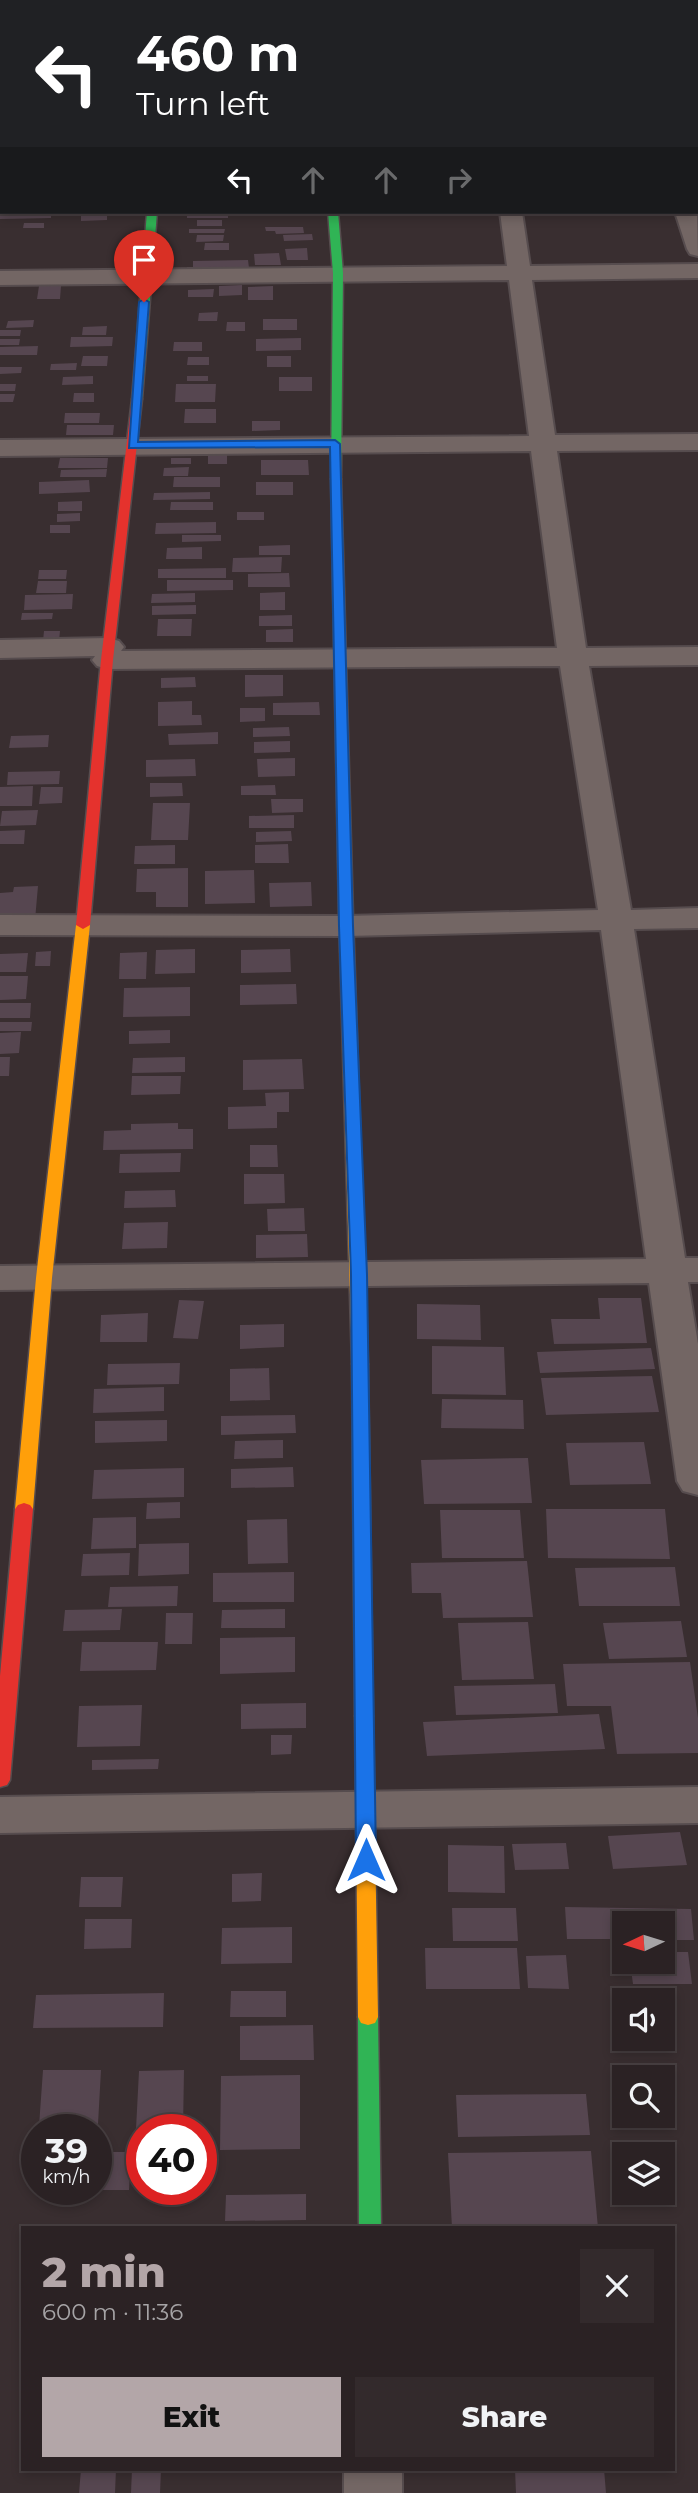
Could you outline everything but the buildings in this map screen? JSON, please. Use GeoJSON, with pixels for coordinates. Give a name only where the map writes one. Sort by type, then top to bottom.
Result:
{"type":"FeatureCollection","features":[{"type":"Feature","properties":{"kind":"street"},"geometry":{"type":"LineString","coordinates":[[0,1780],[44,1279],[83,924],[108,654],[133,446],[152,214]]}},
{"type":"Feature","properties":{"kind":"street"},"geometry":{"type":"LineString","coordinates":[[333,214],[338,273],[335,444],[346,926],[359,1275],[370,2226]]}},
{"type":"Feature","properties":{"kind":"street"},"geometry":{"type":"LineString","coordinates":[[511,214],[573,657],[616,920],[683,1270],[698,1481]]}},
{"type":"Feature","properties":{"kind":"street"},"geometry":{"type":"LineString","coordinates":[[687,214],[698,250]]}},
{"type":"Feature","properties":{"kind":"street"},"geometry":{"type":"LineString","coordinates":[[0,278],[698,271]]}},
{"type":"Feature","properties":{"kind":"street"},"geometry":{"type":"LineString","coordinates":[[0,448],[698,442]]}},
{"type":"Feature","properties":{"kind":"street"},"geometry":{"type":"LineString","coordinates":[[0,649],[341,660],[698,656]]}},
{"type":"Feature","properties":{"kind":"street"},"geometry":{"type":"LineString","coordinates":[[0,925],[346,926],[698,918]]}},
{"type":"Feature","properties":{"kind":"street"},"geometry":{"type":"LineString","coordinates":[[0,1278],[683,1270]]}},
{"type":"Feature","properties":{"kind":"street"},"geometry":{"type":"LineString","coordinates":[[0,1815],[698,1805]]}},
{"type":"Feature","properties":{"kind":"street"},"geometry":{"type":"LineString","coordinates":[[373,2471],[373,2493]]}},
{"type":"Feature","properties":{"kind":"traffic: fast"},"geometry":{"type":"LineString","coordinates":[[137,399],[152,214]]}},
{"type":"Feature","properties":{"kind":"traffic: fast"},"geometry":{"type":"LineString","coordinates":[[333,214],[338,273],[336,479]]}},
{"type":"Feature","properties":{"kind":"traffic: fast"},"geometry":{"type":"LineString","coordinates":[[360,1364],[364,1716]]}},
{"type":"Feature","properties":{"kind":"traffic: fast"},"geometry":{"type":"LineString","coordinates":[[368,2017],[370,2226]]}},
{"type":"Feature","properties":{"kind":"traffic: slow"},"geometry":{"type":"LineString","coordinates":[[346,917],[360,1364]]}},
{"type":"Feature","properties":{"kind":"traffic: slow"},"geometry":{"type":"LineString","coordinates":[[24,1509],[44,1278],[83,925]]}},
{"type":"Feature","properties":{"kind":"traffic: slow"},"geometry":{"type":"LineString","coordinates":[[364,1716],[368,2017]]}},
{"type":"Feature","properties":{"kind":"traffic: jam"},"geometry":{"type":"LineString","coordinates":[[83,925],[107,660],[137,399]]}},
{"type":"Feature","properties":{"kind":"traffic: jam"},"geometry":{"type":"LineString","coordinates":[[336,479],[346,917]]}},
{"type":"Feature","properties":{"kind":"traffic: jam"},"geometry":{"type":"LineString","coordinates":[[0,1780],[24,1509]]}},
{"type":"Feature","properties":{"kind":"route"},"geometry":{"type":"LineString","coordinates":[[144,302],[133,446],[335,444],[346,926],[359,1275],[366,1860]]}}]}
